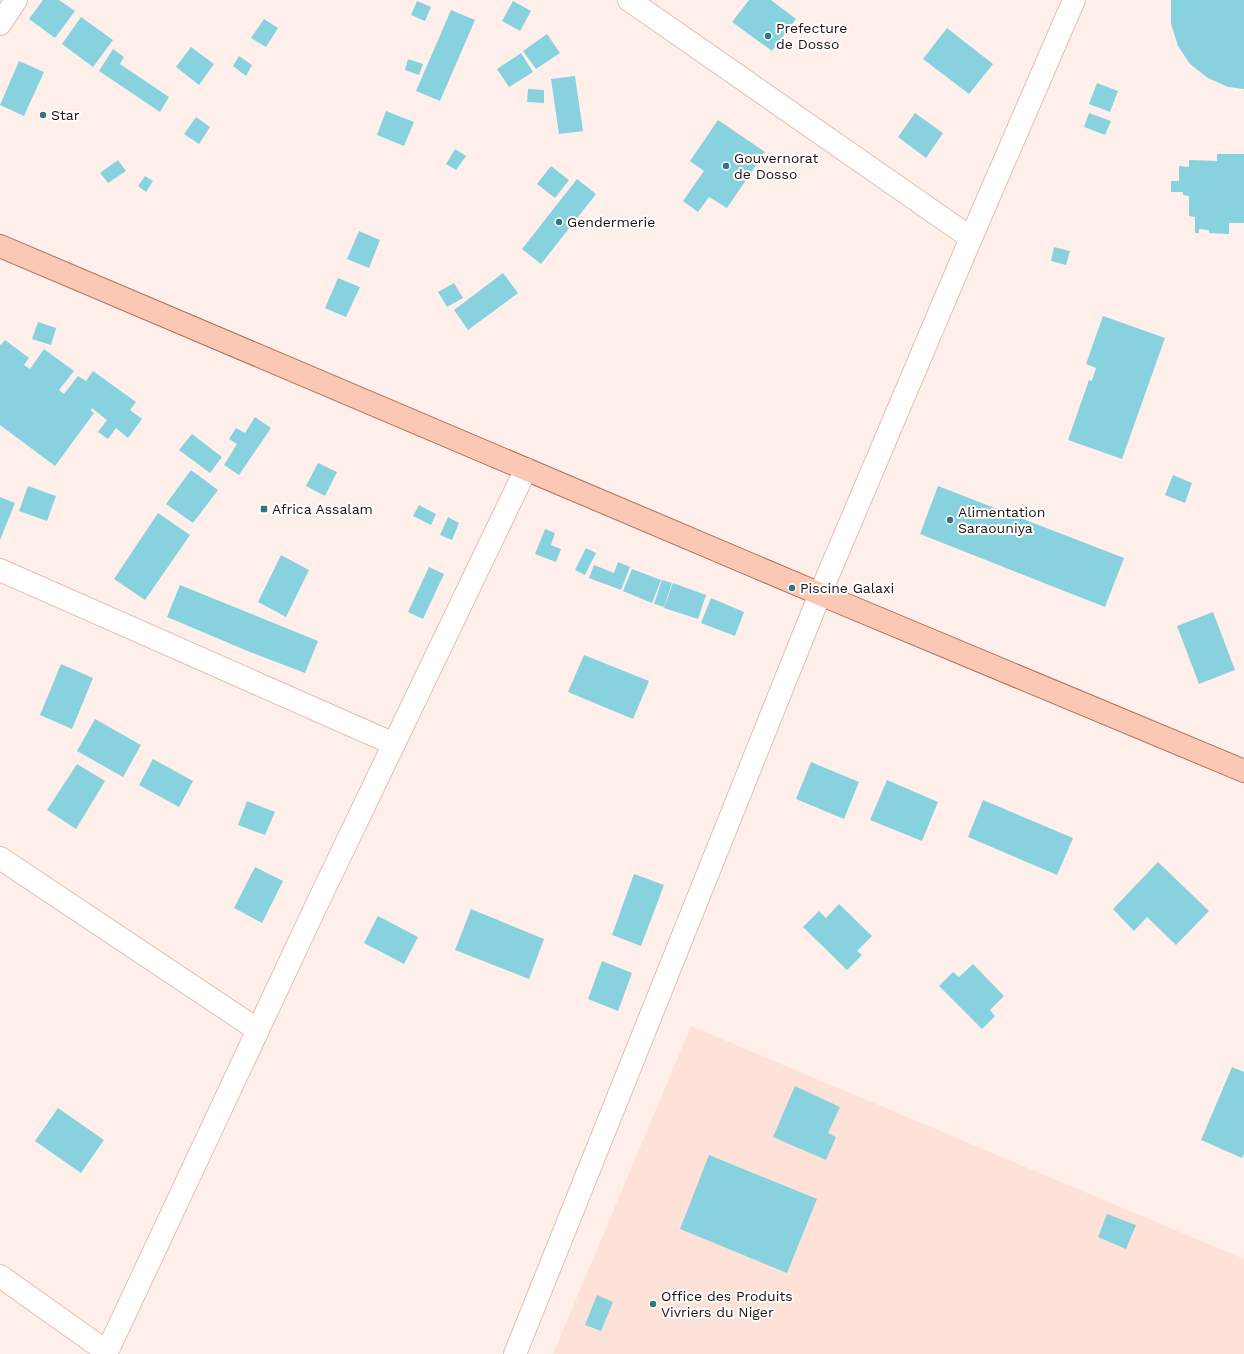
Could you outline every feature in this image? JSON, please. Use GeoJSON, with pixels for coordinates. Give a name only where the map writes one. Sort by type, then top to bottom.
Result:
{"type":"FeatureCollection","features":[{"type":"Feature","properties":{"kind":"main road"},"geometry":{"type":"LineString","coordinates":[[2,248],[820,594],[1244,771]]}},
{"type":"Feature","properties":{"kind":"street"},"geometry":{"type":"LineString","coordinates":[[0,24],[16,0]]}},
{"type":"Feature","properties":{"kind":"street"},"geometry":{"type":"LineString","coordinates":[[629,0],[971,238]]}},
{"type":"Feature","properties":{"kind":"street"},"geometry":{"type":"LineString","coordinates":[[515,1354],[820,594],[1074,0]]}},
{"type":"Feature","properties":{"kind":"street"},"geometry":{"type":"LineString","coordinates":[[0,1276],[106,1353],[258,1030],[526,469]]}},
{"type":"Feature","properties":{"kind":"street"},"geometry":{"type":"LineString","coordinates":[[0,570],[394,744]]}},
{"type":"Feature","properties":{"kind":"street"},"geometry":{"type":"LineString","coordinates":[[0,858],[258,1030]]}},
{"type":"Feature","properties":{"kind":"shaded area"},"geometry":{"type":"Polygon","coordinates":[[[691,1026],[1244,1259],[1244,1354],[553,1354],[691,1026]]]}},
{"type":"Feature","properties":{"kind":"building"},"geometry":{"type":"Polygon","coordinates":[[[43,0],[59,0],[75,11],[55,38],[29,19],[43,0]]]}},
{"type":"Feature","properties":{"kind":"building","name":"Prefecture de Dosso"},"geometry":{"type":"Polygon","coordinates":[[[749,0],[771,0],[796,19],[772,51],[732,22],[749,0]]]}},
{"type":"Feature","properties":{"kind":"building"},"geometry":{"type":"Polygon","coordinates":[[[1171,0],[1244,0],[1244,89],[1228,87],[1208,78],[1190,64],[1178,46],[1171,24],[1171,0]]]}},
{"type":"Feature","properties":{"kind":"building"},"geometry":{"type":"Polygon","coordinates":[[[417,1],[431,7],[425,21],[411,15],[417,1]]]}},
{"type":"Feature","properties":{"kind":"building"},"geometry":{"type":"Polygon","coordinates":[[[513,1],[531,11],[520,31],[502,21],[513,1]]]}},
{"type":"Feature","properties":{"kind":"building"},"geometry":{"type":"Polygon","coordinates":[[[451,10],[475,20],[440,101],[416,91],[451,10]]]}},
{"type":"Feature","properties":{"kind":"building"},"geometry":{"type":"Polygon","coordinates":[[[81,17],[113,40],[93,67],[62,44],[81,17]]]}},
{"type":"Feature","properties":{"kind":"building"},"geometry":{"type":"Polygon","coordinates":[[[264,19],[278,28],[266,47],[251,38],[264,19]]]}},
{"type":"Feature","properties":{"kind":"building"},"geometry":{"type":"Polygon","coordinates":[[[947,28],[993,64],[969,94],[923,59],[947,28]]]}},
{"type":"Feature","properties":{"kind":"building"},"geometry":{"type":"Polygon","coordinates":[[[547,34],[560,53],[536,69],[523,51],[547,34]]]}},
{"type":"Feature","properties":{"kind":"building"},"geometry":{"type":"Polygon","coordinates":[[[191,47],[214,64],[199,85],[176,67],[191,47]]]}},
{"type":"Feature","properties":{"kind":"building"},"geometry":{"type":"Polygon","coordinates":[[[113,49],[124,57],[120,64],[169,97],[160,112],[99,71],[113,49]]]}},
{"type":"Feature","properties":{"kind":"building"},"geometry":{"type":"Polygon","coordinates":[[[521,53],[533,72],[509,87],[497,69],[521,53]]]}},
{"type":"Feature","properties":{"kind":"building"},"geometry":{"type":"Polygon","coordinates":[[[239,56],[252,65],[246,76],[233,66],[239,56]]]}},
{"type":"Feature","properties":{"kind":"building"},"geometry":{"type":"Polygon","coordinates":[[[408,59],[423,64],[419,75],[405,70],[408,59]]]}},
{"type":"Feature","properties":{"kind":"building"},"geometry":{"type":"Polygon","coordinates":[[[19,61],[44,72],[24,116],[0,105],[19,61]]]}},
{"type":"Feature","properties":{"kind":"building"},"geometry":{"type":"Polygon","coordinates":[[[575,76],[583,131],[559,134],[551,79],[575,76]]]}},
{"type":"Feature","properties":{"kind":"building"},"geometry":{"type":"Polygon","coordinates":[[[1097,83],[1118,91],[1110,112],[1089,104],[1097,83]]]}},
{"type":"Feature","properties":{"kind":"building"},"geometry":{"type":"Polygon","coordinates":[[[528,89],[544,90],[544,103],[527,102],[528,89]]]}},
{"type":"Feature","properties":{"kind":"building"},"geometry":{"type":"Polygon","coordinates":[[[386,111],[414,122],[404,146],[377,135],[386,111]]]}},
{"type":"Feature","properties":{"kind":"building"},"geometry":{"type":"Polygon","coordinates":[[[915,113],[943,133],[926,158],[898,137],[915,113]]]}},
{"type":"Feature","properties":{"kind":"building"},"geometry":{"type":"Polygon","coordinates":[[[1089,113],[1111,121],[1105,135],[1084,127],[1089,113]]]}},
{"type":"Feature","properties":{"kind":"building"},"geometry":{"type":"Polygon","coordinates":[[[196,117],[210,127],[199,144],[184,134],[196,117]]]}},
{"type":"Feature","properties":{"kind":"building","name":"Gouvernorat de Dosso"},"geometry":{"type":"Polygon","coordinates":[[[718,120],[765,152],[727,208],[709,197],[698,212],[683,201],[704,171],[690,161],[718,120]]]}},
{"type":"Feature","properties":{"kind":"building"},"geometry":{"type":"Polygon","coordinates":[[[455,149],[466,156],[456,170],[446,164],[455,149]]]}},
{"type":"Feature","properties":{"kind":"building"},"geometry":{"type":"Polygon","coordinates":[[[1217,154],[1244,154],[1244,223],[1229,223],[1229,234],[1209,233],[1209,230],[1199,229],[1199,233],[1195,233],[1195,217],[1189,216],[1189,196],[1183,195],[1183,192],[1171,192],[1171,181],[1179,181],[1179,166],[1189,167],[1189,160],[1217,161],[1217,154]]]}},
{"type":"Feature","properties":{"kind":"building"},"geometry":{"type":"Polygon","coordinates":[[[118,160],[126,171],[108,183],[100,173],[118,160]]]}},
{"type":"Feature","properties":{"kind":"building"},"geometry":{"type":"Polygon","coordinates":[[[551,166],[569,180],[555,198],[537,184],[551,166]]]}},
{"type":"Feature","properties":{"kind":"building"},"geometry":{"type":"Polygon","coordinates":[[[145,176],[153,181],[146,192],[138,186],[145,176]]]}},
{"type":"Feature","properties":{"kind":"building","name":"Gendermerie"},"geometry":{"type":"Polygon","coordinates":[[[577,179],[596,194],[541,264],[522,249],[577,179]]]}},
{"type":"Feature","properties":{"kind":"building"},"geometry":{"type":"Polygon","coordinates":[[[359,231],[380,240],[369,268],[347,259],[359,231]]]}},
{"type":"Feature","properties":{"kind":"building"},"geometry":{"type":"Polygon","coordinates":[[[1054,247],[1070,251],[1066,265],[1051,261],[1054,247]]]}},
{"type":"Feature","properties":{"kind":"building"},"geometry":{"type":"Polygon","coordinates":[[[503,273],[518,293],[468,330],[454,310],[503,273]]]}},
{"type":"Feature","properties":{"kind":"building"},"geometry":{"type":"Polygon","coordinates":[[[338,278],[360,287],[346,317],[325,308],[338,278]]]}},
{"type":"Feature","properties":{"kind":"building"},"geometry":{"type":"Polygon","coordinates":[[[454,283],[463,298],[447,307],[438,292],[454,283]]]}},
{"type":"Feature","properties":{"kind":"building"},"geometry":{"type":"Polygon","coordinates":[[[1103,316],[1165,338],[1122,459],[1068,440],[1089,380],[1092,381],[1096,368],[1086,364],[1103,316]]]}},
{"type":"Feature","properties":{"kind":"building"},"geometry":{"type":"Polygon","coordinates":[[[38,322],[56,328],[51,345],[32,339],[38,322]]]}},
{"type":"Feature","properties":{"kind":"building"},"geometry":{"type":"Polygon","coordinates":[[[5,340],[29,358],[24,365],[30,369],[44,349],[74,371],[59,390],[64,394],[78,376],[86,381],[93,371],[136,402],[130,410],[142,419],[128,438],[116,428],[108,439],[98,432],[107,420],[92,408],[91,411],[94,413],[55,466],[0,425],[0,344],[1,345],[5,340]]]}},
{"type":"Feature","properties":{"kind":"building"},"geometry":{"type":"Polygon","coordinates":[[[255,417],[271,428],[239,475],[224,465],[237,444],[229,439],[236,428],[245,433],[255,417]]]}},
{"type":"Feature","properties":{"kind":"building"},"geometry":{"type":"Polygon","coordinates":[[[192,434],[222,457],[210,473],[179,450],[192,434]]]}},
{"type":"Feature","properties":{"kind":"building"},"geometry":{"type":"Polygon","coordinates":[[[318,463],[337,472],[325,496],[306,486],[318,463]]]}},
{"type":"Feature","properties":{"kind":"building"},"geometry":{"type":"Polygon","coordinates":[[[191,470],[218,490],[193,523],[166,504],[191,470]]]}},
{"type":"Feature","properties":{"kind":"building"},"geometry":{"type":"Polygon","coordinates":[[[1173,475],[1192,483],[1185,503],[1165,495],[1173,475]]]}},
{"type":"Feature","properties":{"kind":"building"},"geometry":{"type":"Polygon","coordinates":[[[28,486],[56,496],[47,521],[19,511],[28,486]]]}},
{"type":"Feature","properties":{"kind":"building"},"geometry":{"type":"Polygon","coordinates":[[[938,486],[1124,558],[1105,607],[920,534],[938,486]]]}},
{"type":"Feature","properties":{"kind":"building"},"geometry":{"type":"Polygon","coordinates":[[[0,497],[15,503],[0,540],[0,497]]]}},
{"type":"Feature","properties":{"kind":"building"},"geometry":{"type":"Polygon","coordinates":[[[419,505],[436,514],[431,525],[413,516],[419,505]]]}},
{"type":"Feature","properties":{"kind":"building"},"geometry":{"type":"Polygon","coordinates":[[[158,513],[190,535],[145,600],[114,579],[158,513]]]}},
{"type":"Feature","properties":{"kind":"building"},"geometry":{"type":"Polygon","coordinates":[[[448,517],[459,523],[452,540],[440,535],[448,517]]]}},
{"type":"Feature","properties":{"kind":"building"},"geometry":{"type":"Polygon","coordinates":[[[545,529],[555,533],[551,545],[561,549],[556,562],[535,554],[545,529]]]}},
{"type":"Feature","properties":{"kind":"building"},"geometry":{"type":"Polygon","coordinates":[[[586,548],[596,553],[585,575],[575,570],[586,548]]]}},
{"type":"Feature","properties":{"kind":"building"},"geometry":{"type":"Polygon","coordinates":[[[281,555],[309,570],[286,617],[258,602],[281,555]]]}},
{"type":"Feature","properties":{"kind":"building"},"geometry":{"type":"Polygon","coordinates":[[[618,562],[630,567],[621,590],[589,578],[594,565],[614,573],[618,562]]]}},
{"type":"Feature","properties":{"kind":"building"},"geometry":{"type":"Polygon","coordinates":[[[429,567],[444,574],[423,619],[408,612],[429,567]]]}},
{"type":"Feature","properties":{"kind":"building"},"geometry":{"type":"Polygon","coordinates":[[[632,569],[661,580],[652,603],[623,591],[632,569]]]}},
{"type":"Feature","properties":{"kind":"building"},"geometry":{"type":"Polygon","coordinates":[[[662,580],[672,583],[664,607],[654,604],[662,580]]]}},
{"type":"Feature","properties":{"kind":"building"},"geometry":{"type":"Polygon","coordinates":[[[673,583],[706,595],[698,619],[664,608],[673,583]]]}},
{"type":"Feature","properties":{"kind":"building"},"geometry":{"type":"Polygon","coordinates":[[[180,585],[318,641],[305,673],[250,652],[167,617],[180,585]]]}},
{"type":"Feature","properties":{"kind":"building"},"geometry":{"type":"Polygon","coordinates":[[[711,598],[744,612],[735,636],[701,623],[711,598]]]}},
{"type":"Feature","properties":{"kind":"building"},"geometry":{"type":"Polygon","coordinates":[[[1213,612],[1235,670],[1199,684],[1177,626],[1213,612]]]}},
{"type":"Feature","properties":{"kind":"building"},"geometry":{"type":"Polygon","coordinates":[[[584,655],[649,681],[633,719],[568,692],[584,655]]]}},
{"type":"Feature","properties":{"kind":"building"},"geometry":{"type":"Polygon","coordinates":[[[61,664],[93,678],[72,729],[40,715],[61,664]]]}},
{"type":"Feature","properties":{"kind":"building"},"geometry":{"type":"Polygon","coordinates":[[[95,719],[141,745],[123,777],[77,751],[95,719]]]}},
{"type":"Feature","properties":{"kind":"building"},"geometry":{"type":"Polygon","coordinates":[[[153,759],[193,781],[179,807],[139,785],[153,759]]]}},
{"type":"Feature","properties":{"kind":"building"},"geometry":{"type":"Polygon","coordinates":[[[811,762],[859,782],[844,819],[796,799],[811,762]]]}},
{"type":"Feature","properties":{"kind":"building"},"geometry":{"type":"Polygon","coordinates":[[[77,764],[105,781],[76,829],[47,810],[77,764]]]}},
{"type":"Feature","properties":{"kind":"building"},"geometry":{"type":"Polygon","coordinates":[[[887,780],[938,802],[922,841],[870,820],[887,780]]]}},
{"type":"Feature","properties":{"kind":"building"},"geometry":{"type":"Polygon","coordinates":[[[983,800],[1073,838],[1057,875],[968,837],[983,800]]]}},
{"type":"Feature","properties":{"kind":"building"},"geometry":{"type":"Polygon","coordinates":[[[247,801],[275,812],[265,835],[238,825],[247,801]]]}},
{"type":"Feature","properties":{"kind":"building"},"geometry":{"type":"Polygon","coordinates":[[[1158,862],[1209,911],[1176,945],[1147,917],[1134,931],[1113,909],[1158,862]]]}},
{"type":"Feature","properties":{"kind":"building"},"geometry":{"type":"Polygon","coordinates":[[[255,867],[283,881],[262,923],[234,908],[255,867]]]}},
{"type":"Feature","properties":{"kind":"building"},"geometry":{"type":"Polygon","coordinates":[[[634,874],[664,885],[641,946],[612,935],[634,874]]]}},
{"type":"Feature","properties":{"kind":"building"},"geometry":{"type":"Polygon","coordinates":[[[839,904],[872,936],[857,951],[862,955],[847,970],[803,927],[819,911],[826,918],[839,904]]]}},
{"type":"Feature","properties":{"kind":"building"},"geometry":{"type":"Polygon","coordinates":[[[471,909],[544,939],[529,979],[455,950],[471,909]]]}},
{"type":"Feature","properties":{"kind":"building"},"geometry":{"type":"Polygon","coordinates":[[[378,916],[418,937],[404,964],[364,943],[378,916]]]}},
{"type":"Feature","properties":{"kind":"building"},"geometry":{"type":"Polygon","coordinates":[[[602,961],[632,973],[618,1011],[588,999],[602,961]]]}},
{"type":"Feature","properties":{"kind":"building"},"geometry":{"type":"Polygon","coordinates":[[[973,964],[1004,996],[990,1010],[995,1016],[982,1029],[939,986],[953,972],[959,977],[973,964]]]}},
{"type":"Feature","properties":{"kind":"building"},"geometry":{"type":"Polygon","coordinates":[[[1232,1067],[1244,1072],[1244,1154],[1242,1158],[1201,1140],[1232,1067]]]}},
{"type":"Feature","properties":{"kind":"building"},"geometry":{"type":"Polygon","coordinates":[[[795,1086],[840,1107],[828,1133],[836,1137],[826,1160],[773,1137],[795,1086]]]}},
{"type":"Feature","properties":{"kind":"building"},"geometry":{"type":"Polygon","coordinates":[[[58,1108],[104,1140],[81,1173],[35,1141],[58,1108]]]}},
{"type":"Feature","properties":{"kind":"building"},"geometry":{"type":"Polygon","coordinates":[[[709,1155],[817,1199],[787,1273],[680,1229],[709,1155]]]}},
{"type":"Feature","properties":{"kind":"building"},"geometry":{"type":"Polygon","coordinates":[[[1107,1214],[1136,1225],[1126,1249],[1098,1237],[1107,1214]]]}},
{"type":"Feature","properties":{"kind":"building"},"geometry":{"type":"Polygon","coordinates":[[[597,1295],[613,1302],[601,1331],[585,1325],[597,1295]]]}},
{"type":"Feature","properties":{"kind":"place","name":"Prefecture de Dosso"},"geometry":{"type":"Point","coordinates":[768,36]}},
{"type":"Feature","properties":{"kind":"place","name":"Star"},"geometry":{"type":"Point","coordinates":[43,115]}},
{"type":"Feature","properties":{"kind":"place","name":"Gouvernorat de Dosso"},"geometry":{"type":"Point","coordinates":[726,166]}},
{"type":"Feature","properties":{"kind":"place","name":"Gendermerie"},"geometry":{"type":"Point","coordinates":[559,222]}},
{"type":"Feature","properties":{"kind":"place","name":"Africa Assalam"},"geometry":{"type":"Point","coordinates":[264,509]}},
{"type":"Feature","properties":{"kind":"place","name":"Alimentation Saraouniya"},"geometry":{"type":"Point","coordinates":[950,520]}},
{"type":"Feature","properties":{"kind":"place","name":"Piscine Galaxi"},"geometry":{"type":"Point","coordinates":[792,588]}},
{"type":"Feature","properties":{"kind":"place","name":"Office des Produits Vivriers du Niger"},"geometry":{"type":"Point","coordinates":[653,1304]}}]}
